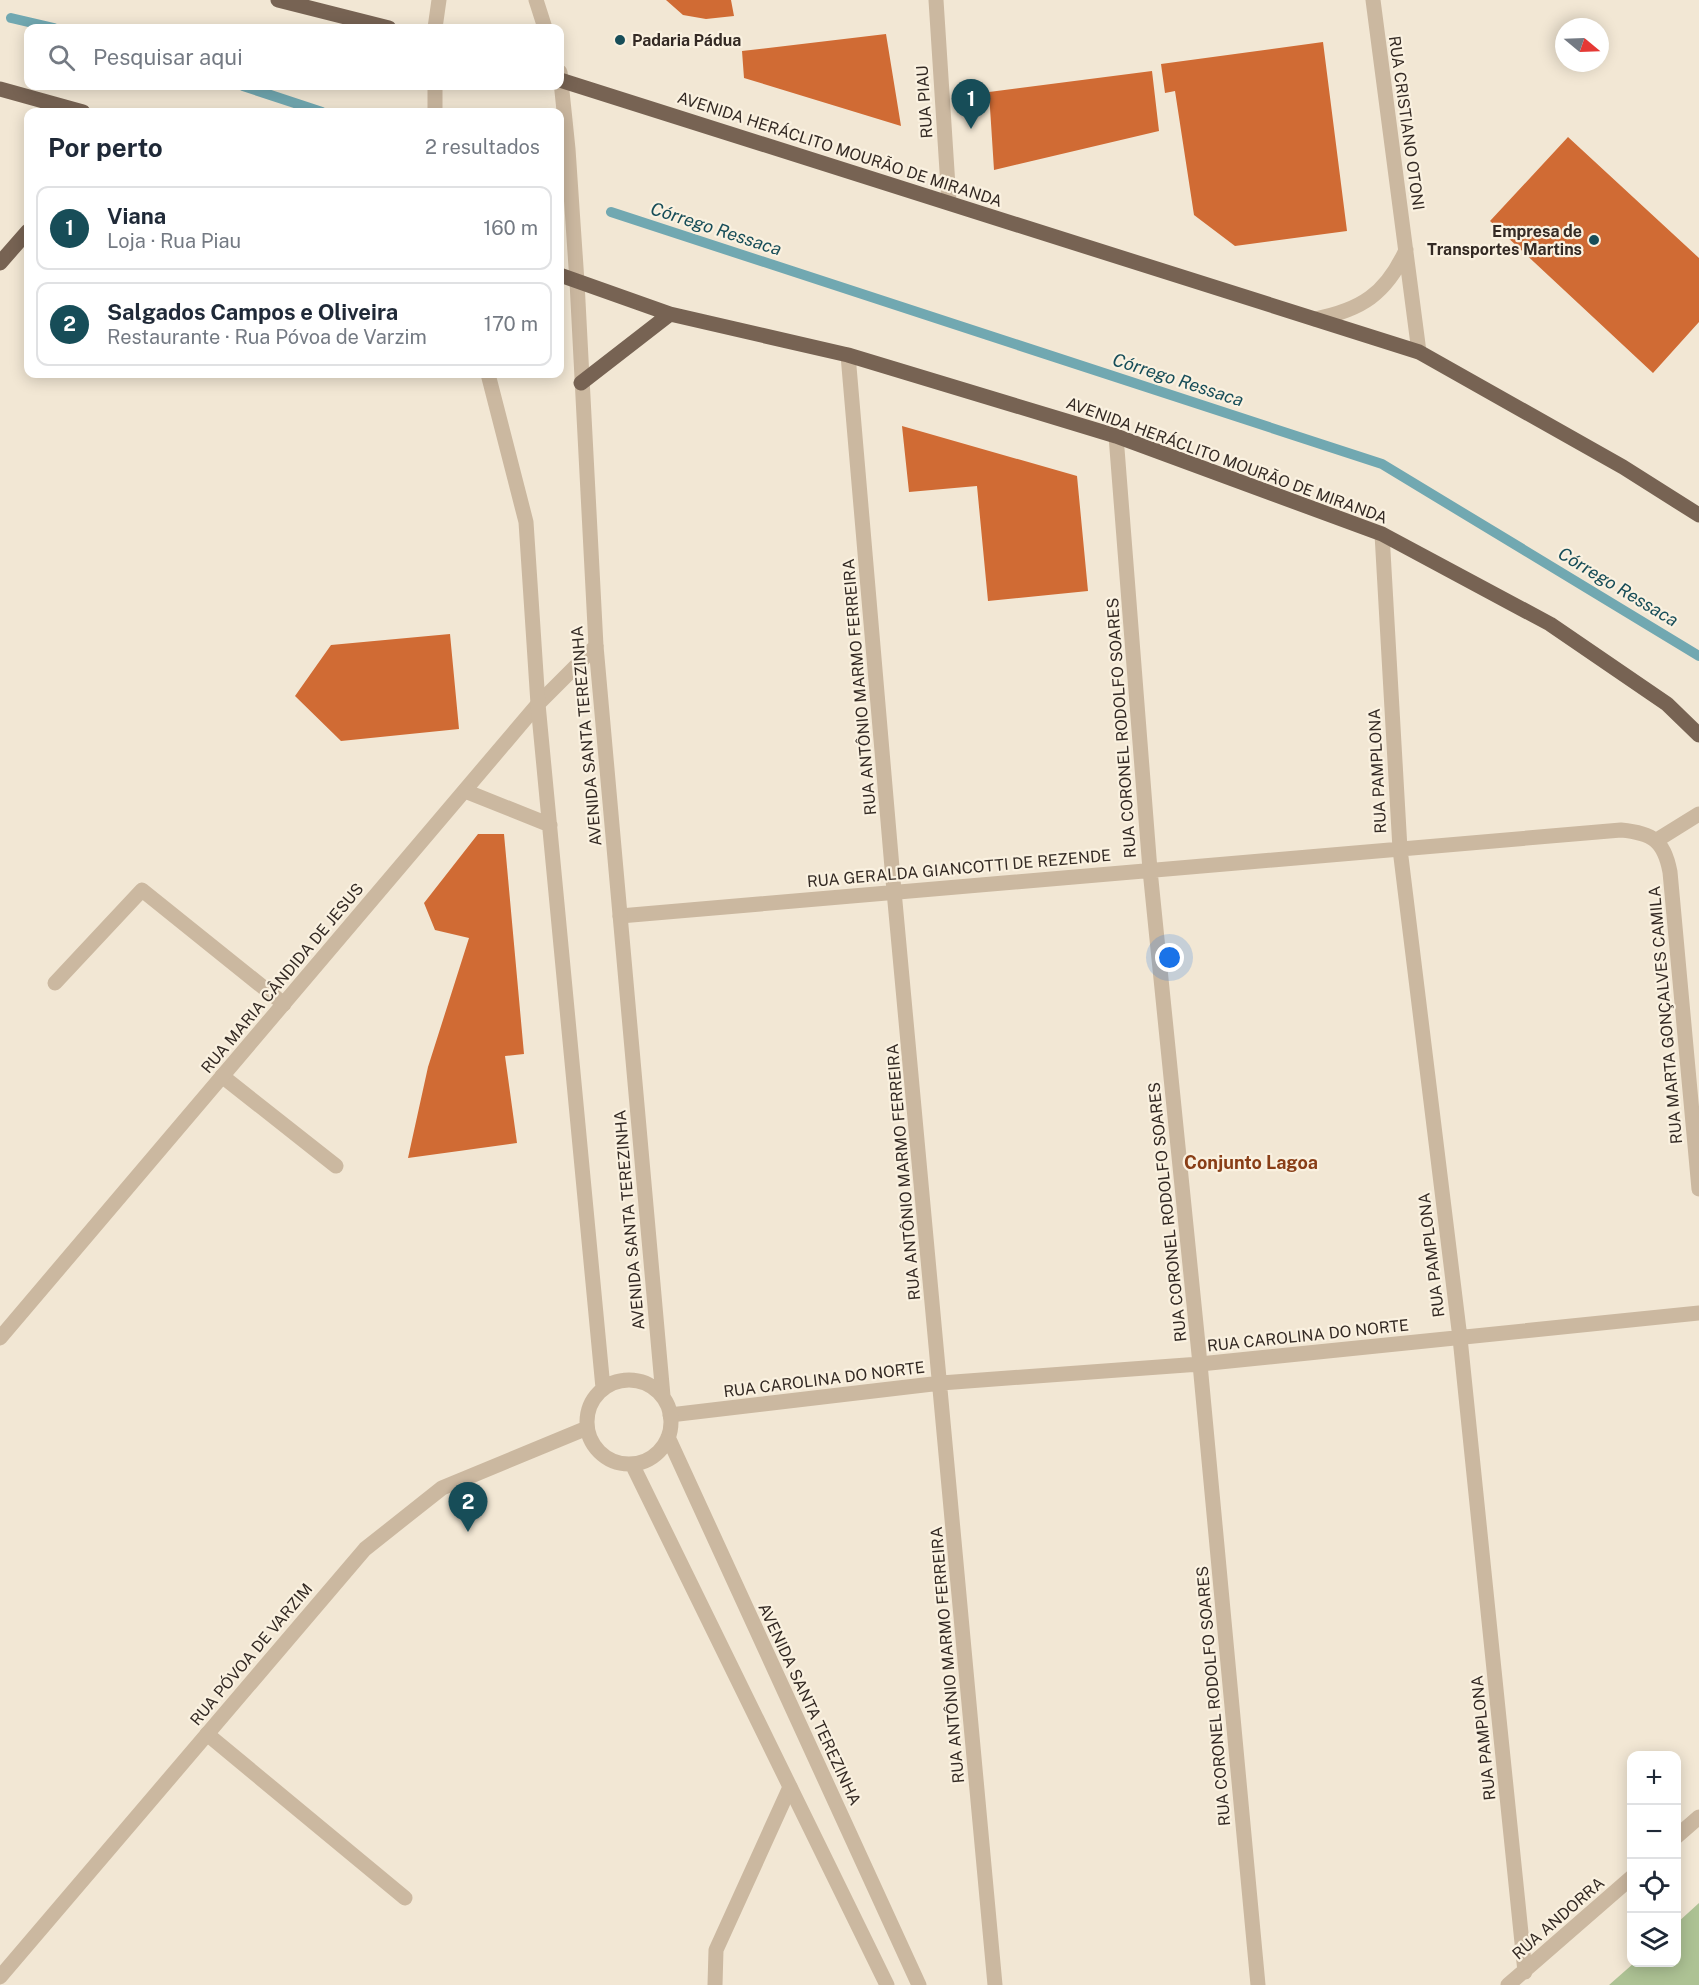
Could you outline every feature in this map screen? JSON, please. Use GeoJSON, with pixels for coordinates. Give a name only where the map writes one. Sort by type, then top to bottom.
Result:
{"type":"FeatureCollection","features":[{"type":"Feature","properties":{"kind":"main road"},"geometry":{"type":"LineString","coordinates":[[278,0],[373,24]]}},
{"type":"Feature","properties":{"kind":"main road","name":"AVENIDA HERÁCLITO MOURÃO DE MIRANDA"},"geometry":{"type":"LineString","coordinates":[[564,79],[1419,352],[1623,467],[1699,515]]}},
{"type":"Feature","properties":{"kind":"main road"},"geometry":{"type":"LineString","coordinates":[[0,90],[68,108]]}},
{"type":"Feature","properties":{"kind":"main road"},"geometry":{"type":"LineString","coordinates":[[0,263],[24,236]]}},
{"type":"Feature","properties":{"kind":"main road","name":"AVENIDA HERÁCLITO MOURÃO DE MIRANDA"},"geometry":{"type":"LineString","coordinates":[[564,277],[670,314],[848,355],[1116,435],[1382,534],[1550,624],[1666,704],[1699,735]]}},
{"type":"Feature","properties":{"kind":"main road"},"geometry":{"type":"LineString","coordinates":[[581,383],[670,314]]}},
{"type":"Feature","properties":{"kind":"street"},"geometry":{"type":"LineString","coordinates":[[436,24],[439,0]]}},
{"type":"Feature","properties":{"kind":"street"},"geometry":{"type":"LineString","coordinates":[[536,0],[544,24]]}},
{"type":"Feature","properties":{"kind":"street","name":"RUA PIAU"},"geometry":{"type":"LineString","coordinates":[[936,0],[949,202]]}},
{"type":"Feature","properties":{"kind":"street","name":"RUA CRISTIANO OTONI"},"geometry":{"type":"LineString","coordinates":[[1373,0],[1419,352]]}},
{"type":"Feature","properties":{"kind":"street"},"geometry":{"type":"LineString","coordinates":[[435,90],[435,108]]}},
{"type":"Feature","properties":{"kind":"street","name":"AVENIDA SANTA TEREZINHA"},"geometry":{"type":"LineString","coordinates":[[561,90],[563,108]]}},
{"type":"Feature","properties":{"kind":"street","name":"AVENIDA SANTA TEREZINHA"},"geometry":{"type":"LineString","coordinates":[[564,114],[577,282],[596,646],[663,1396]]}},
{"type":"Feature","properties":{"kind":"street"},"geometry":{"type":"LineString","coordinates":[[1315,319],[1341,314],[1358,306],[1381,290],[1396,272],[1406,250]]}},
{"type":"Feature","properties":{"kind":"street","name":"RUA ANTÔNIO MARMO FERREIRA"},"geometry":{"type":"LineString","coordinates":[[848,355],[894,891],[995,1985]]}},
{"type":"Feature","properties":{"kind":"street"},"geometry":{"type":"LineString","coordinates":[[489,378],[526,522],[538,704],[603,1388]]}},
{"type":"Feature","properties":{"kind":"street","name":"RUA CORONEL RODOLFO SOARES"},"geometry":{"type":"LineString","coordinates":[[1116,435],[1150,870],[1200,1364],[1258,1985]]}},
{"type":"Feature","properties":{"kind":"street","name":"RUA PAMPLONA"},"geometry":{"type":"LineString","coordinates":[[1382,534],[1400,849],[1460,1338],[1525,1971]]}},
{"type":"Feature","properties":{"kind":"street","name":"RUA MARIA CÂNDIDA DE JESUS"},"geometry":{"type":"LineString","coordinates":[[0,1338],[538,704],[596,646]]}},
{"type":"Feature","properties":{"kind":"street"},"geometry":{"type":"LineString","coordinates":[[465,791],[550,825]]}},
{"type":"Feature","properties":{"kind":"street"},"geometry":{"type":"LineString","coordinates":[[1657,840],[1699,814]]}},
{"type":"Feature","properties":{"kind":"street","name":"RUA GERALDA GIANCOTTI DE REZENDE"},"geometry":{"type":"LineString","coordinates":[[620,916],[1621,830],[1640,832],[1657,840]]}},
{"type":"Feature","properties":{"kind":"street","name":"RUA MARTA GONÇALVES CAMILA"},"geometry":{"type":"LineString","coordinates":[[1657,840],[1667,855],[1670,872],[1699,1189]]}},
{"type":"Feature","properties":{"kind":"street"},"geometry":{"type":"LineString","coordinates":[[55,983],[142,890],[284,1004]]}},
{"type":"Feature","properties":{"kind":"street"},"geometry":{"type":"LineString","coordinates":[[222,1076],[336,1166]]}},
{"type":"Feature","properties":{"kind":"street","name":"RUA CAROLINA DO NORTE"},"geometry":{"type":"LineString","coordinates":[[670,1415],[941,1383],[1200,1364],[1699,1314]]}},
{"type":"Feature","properties":{"kind":"street"},"geometry":{"type":"LineString","coordinates":[[628,1379],[653,1387],[663,1396],[670,1415],[668,1437],[654,1456],[632,1464],[608,1459],[590,1440],[587,1428],[589,1406],[603,1388],[628,1379]]}},
{"type":"Feature","properties":{"kind":"street","name":"RUA PÓVOA DE VARZIM"},"geometry":{"type":"LineString","coordinates":[[0,1977],[364,1549],[442,1488],[587,1428]]}},
{"type":"Feature","properties":{"kind":"street","name":"AVENIDA SANTA TEREZINHA"},"geometry":{"type":"LineString","coordinates":[[668,1437],[920,1985]]}},
{"type":"Feature","properties":{"kind":"street"},"geometry":{"type":"LineString","coordinates":[[632,1464],[887,1985]]}},
{"type":"Feature","properties":{"kind":"street"},"geometry":{"type":"LineString","coordinates":[[207,1734],[405,1898]]}},
{"type":"Feature","properties":{"kind":"street"},"geometry":{"type":"LineString","coordinates":[[715,1985],[716,1950],[790,1787]]}},
{"type":"Feature","properties":{"kind":"street"},"geometry":{"type":"LineString","coordinates":[[1681,1833],[1699,1817]]}},
{"type":"Feature","properties":{"kind":"street","name":"RUA ANDORRA"},"geometry":{"type":"LineString","coordinates":[[1508,1985],[1627,1881]]}},
{"type":"Feature","properties":{"kind":"green space"},"geometry":{"type":"Polygon","coordinates":[[[1699,1903],[1699,1985],[1609,1985],[1629,1967],[1681,1967],[1681,1919],[1699,1903]]]}},
{"type":"Feature","properties":{"kind":"building"},"geometry":{"type":"Polygon","coordinates":[[[666,0],[731,0],[734,16],[706,19],[683,15],[666,0]]]}},
{"type":"Feature","properties":{"kind":"building"},"geometry":{"type":"Polygon","coordinates":[[[886,34],[901,126],[744,78],[742,51],[886,34]]]}},
{"type":"Feature","properties":{"kind":"building"},"geometry":{"type":"Polygon","coordinates":[[[1323,42],[1347,231],[1235,246],[1194,215],[1175,91],[1165,93],[1161,64],[1323,42]]]}},
{"type":"Feature","properties":{"kind":"building"},"geometry":{"type":"Polygon","coordinates":[[[1152,71],[1159,131],[994,170],[989,92],[1152,71]]]}},
{"type":"Feature","properties":{"kind":"building","name":"Empresa de Transportes Martins"},"geometry":{"type":"Polygon","coordinates":[[[1568,137],[1699,258],[1699,322],[1653,373],[1490,221],[1568,137]]]}},
{"type":"Feature","properties":{"kind":"building"},"geometry":{"type":"Polygon","coordinates":[[[902,426],[1077,476],[1088,591],[988,601],[977,486],[909,492],[902,426]]]}},
{"type":"Feature","properties":{"kind":"building"},"geometry":{"type":"Polygon","coordinates":[[[450,634],[459,729],[341,741],[295,696],[331,645],[450,634]]]}},
{"type":"Feature","properties":{"kind":"building"},"geometry":{"type":"Polygon","coordinates":[[[478,834],[504,834],[524,1054],[505,1056],[517,1143],[408,1158],[428,1067],[469,938],[435,930],[424,903],[478,834]]]}},
{"type":"Feature","properties":{"kind":"waterway","name":"Córrego Ressaca"},"geometry":{"type":"LineString","coordinates":[[11,18],[37,24]]}},
{"type":"Feature","properties":{"kind":"waterway","name":"Córrego Ressaca"},"geometry":{"type":"LineString","coordinates":[[255,90],[310,108]]}},
{"type":"Feature","properties":{"kind":"waterway","name":"Córrego Ressaca"},"geometry":{"type":"LineString","coordinates":[[611,212],[1382,464],[1699,656]]}},
{"type":"Feature","properties":{"kind":"place","name":"Padaria Pádua"},"geometry":{"type":"Point","coordinates":[620,40]}},
{"type":"Feature","properties":{"kind":"place","name":"Viana"},"geometry":{"type":"Point","coordinates":[971,129]}},
{"type":"Feature","properties":{"kind":"place","name":"Empresa de Transportes Martins"},"geometry":{"type":"Point","coordinates":[1594,240]}},
{"type":"Feature","properties":{"kind":"place","name":"Salgados Campos e Oliveira"},"geometry":{"type":"Point","coordinates":[468,1532]}},
{"type":"Feature","properties":{"kind":"district","name":"Conjunto Lagoa"},"geometry":{"type":"Point","coordinates":[1251,1163]}}]}
